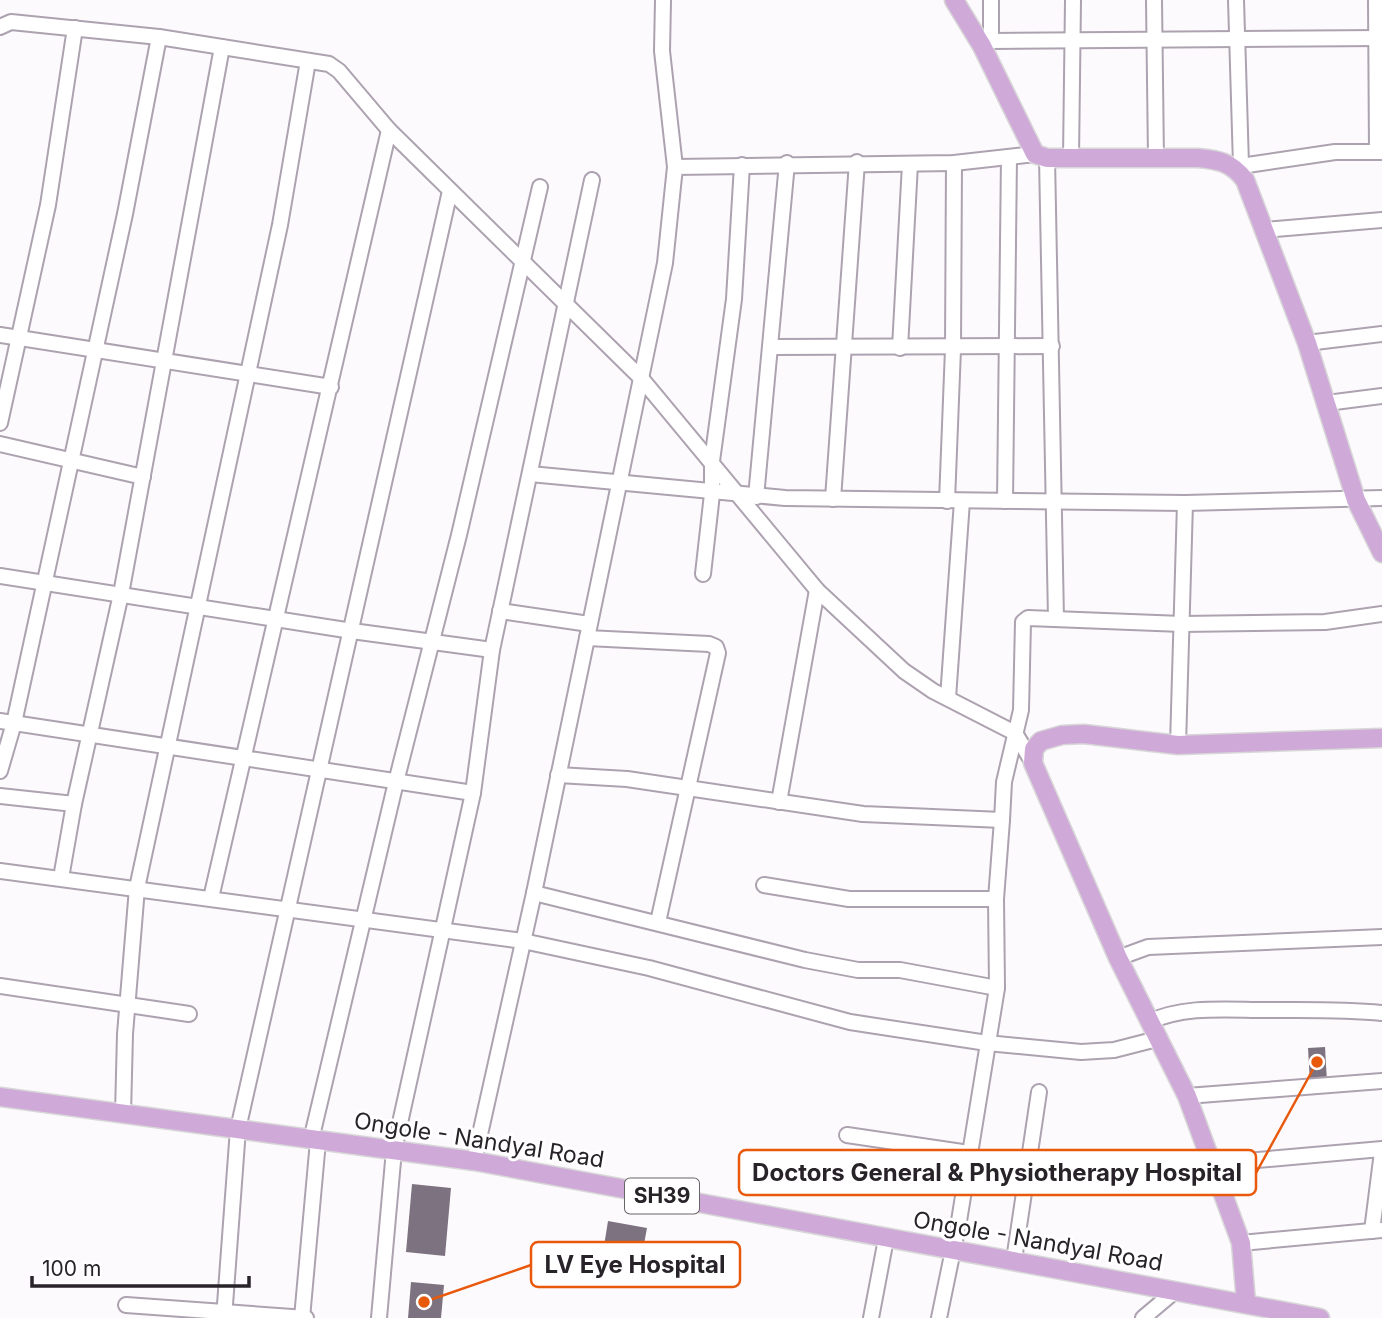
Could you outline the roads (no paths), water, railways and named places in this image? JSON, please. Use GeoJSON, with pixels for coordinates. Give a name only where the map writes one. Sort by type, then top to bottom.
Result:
{"type":"FeatureCollection","features":[{"type":"Feature","properties":{"kind":"main road"},"geometry":{"type":"LineString","coordinates":[[954,0],[986,43],[1041,156],[1220,160],[1238,166],[1307,343],[1356,500],[1382,553]]}},
{"type":"Feature","properties":{"kind":"main road"},"geometry":{"type":"LineString","coordinates":[[1245,1302],[1241,1243],[1187,1096],[1118,958],[1033,763],[1034,749],[1041,741],[1062,735],[1084,734],[1178,745],[1382,738]]}},
{"type":"Feature","properties":{"kind":"main road","name":"Ongole - Nandyal Road"},"geometry":{"type":"LineString","coordinates":[[0,1097],[474,1161],[1320,1318]]}},
{"type":"Feature","properties":{"kind":"street"},"geometry":{"type":"LineString","coordinates":[[474,1161],[534,893],[665,263],[675,167],[662,51],[663,0]]}},
{"type":"Feature","properties":{"kind":"street"},"geometry":{"type":"LineString","coordinates":[[991,0],[986,43],[1379,38]]}},
{"type":"Feature","properties":{"kind":"street"},"geometry":{"type":"LineString","coordinates":[[1071,158],[1073,0]]}},
{"type":"Feature","properties":{"kind":"street"},"geometry":{"type":"LineString","coordinates":[[1154,0],[1156,159]]}},
{"type":"Feature","properties":{"kind":"street"},"geometry":{"type":"LineString","coordinates":[[1236,0],[1238,166],[1335,152],[1380,152],[1376,0]]}},
{"type":"Feature","properties":{"kind":"street"},"geometry":{"type":"LineString","coordinates":[[0,27],[11,22],[159,37],[329,64],[339,71],[388,130],[568,303],[641,378],[712,461],[749,496],[817,590],[904,671],[948,698],[1016,733],[1033,763]]}},
{"type":"Feature","properties":{"kind":"street"},"geometry":{"type":"LineString","coordinates":[[0,422],[48,205],[75,28]]}},
{"type":"Feature","properties":{"kind":"street"},"geometry":{"type":"LineString","coordinates":[[0,771],[7,722],[45,583],[96,350],[159,37]]}},
{"type":"Feature","properties":{"kind":"street"},"geometry":{"type":"LineString","coordinates":[[61,878],[74,804],[92,735],[144,477],[162,360],[222,47]]}},
{"type":"Feature","properties":{"kind":"street"},"geometry":{"type":"LineString","coordinates":[[123,1114],[137,888],[280,225],[307,61]]}},
{"type":"Feature","properties":{"kind":"street"},"geometry":{"type":"LineString","coordinates":[[211,898],[241,757],[331,387],[388,130]]}},
{"type":"Feature","properties":{"kind":"street"},"geometry":{"type":"LineString","coordinates":[[675,167],[787,163],[954,163],[1009,156],[1041,156],[1052,346],[1056,619]]}},
{"type":"Feature","properties":{"kind":"street"},"geometry":{"type":"LineString","coordinates":[[1005,501],[1009,156]]}},
{"type":"Feature","properties":{"kind":"street"},"geometry":{"type":"LineString","coordinates":[[833,499],[857,162]]}},
{"type":"Feature","properties":{"kind":"street"},"geometry":{"type":"LineString","coordinates":[[749,496],[771,348],[787,163]]}},
{"type":"Feature","properties":{"kind":"street"},"geometry":{"type":"LineString","coordinates":[[948,698],[955,501],[954,163]]}},
{"type":"Feature","properties":{"kind":"street"},"geometry":{"type":"LineString","coordinates":[[900,348],[910,164]]}},
{"type":"Feature","properties":{"kind":"street"},"geometry":{"type":"LineString","coordinates":[[703,574],[712,494],[712,461],[734,299],[742,165]]}},
{"type":"Feature","properties":{"kind":"street"},"geometry":{"type":"LineString","coordinates":[[379,1318],[394,1150],[473,793],[492,650],[568,303],[592,180]]}},
{"type":"Feature","properties":{"kind":"street"},"geometry":{"type":"LineString","coordinates":[[126,1305],[224,1315],[303,1318],[315,1140],[396,782],[459,535],[540,187]]}},
{"type":"Feature","properties":{"kind":"street"},"geometry":{"type":"LineString","coordinates":[[224,1315],[238,1129],[450,191]]}},
{"type":"Feature","properties":{"kind":"street"},"geometry":{"type":"LineString","coordinates":[[1263,230],[1382,220]]}},
{"type":"Feature","properties":{"kind":"street"},"geometry":{"type":"LineString","coordinates":[[1307,343],[1382,334]]}},
{"type":"Feature","properties":{"kind":"street"},"geometry":{"type":"LineString","coordinates":[[0,335],[331,387]]}},
{"type":"Feature","properties":{"kind":"street"},"geometry":{"type":"LineString","coordinates":[[771,348],[953,349],[1052,346]]}},
{"type":"Feature","properties":{"kind":"street"},"geometry":{"type":"LineString","coordinates":[[1327,403],[1382,396]]}},
{"type":"Feature","properties":{"kind":"street"},"geometry":{"type":"LineString","coordinates":[[0,444],[144,477]]}},
{"type":"Feature","properties":{"kind":"street"},"geometry":{"type":"LineString","coordinates":[[530,474],[712,494],[833,499],[1185,503],[1382,498]]}},
{"type":"Feature","properties":{"kind":"street"},"geometry":{"type":"LineString","coordinates":[[1178,745],[1185,503]]}},
{"type":"Feature","properties":{"kind":"street"},"geometry":{"type":"LineString","coordinates":[[0,576],[431,643],[492,650]]}},
{"type":"Feature","properties":{"kind":"street"},"geometry":{"type":"LineString","coordinates":[[779,802],[817,590]]}},
{"type":"Feature","properties":{"kind":"street"},"geometry":{"type":"LineString","coordinates":[[500,611],[588,631],[716,647],[718,653],[685,789],[657,922]]}},
{"type":"Feature","properties":{"kind":"street"},"geometry":{"type":"LineString","coordinates":[[939,1318],[996,988],[996,900],[1004,782],[1021,710],[1023,621],[1028,618],[1182,624],[1325,622],[1382,614]]}},
{"type":"Feature","properties":{"kind":"street"},"geometry":{"type":"LineString","coordinates":[[7,722],[473,793]]}},
{"type":"Feature","properties":{"kind":"street"},"geometry":{"type":"LineString","coordinates":[[558,775],[627,779],[863,814],[1002,820]]}},
{"type":"Feature","properties":{"kind":"street"},"geometry":{"type":"LineString","coordinates":[[0,796],[74,804]]}},
{"type":"Feature","properties":{"kind":"street"},"geometry":{"type":"LineString","coordinates":[[0,871],[523,941],[649,968],[850,1023],[987,1043],[1081,1052],[1114,1050],[1157,1039]]}},
{"type":"Feature","properties":{"kind":"street"},"geometry":{"type":"LineString","coordinates":[[764,886],[849,899],[996,900]]}},
{"type":"Feature","properties":{"kind":"street"},"geometry":{"type":"LineString","coordinates":[[534,893],[805,960],[858,970],[900,970],[996,988]]}},
{"type":"Feature","properties":{"kind":"street"},"geometry":{"type":"LineString","coordinates":[[1118,958],[1148,947],[1382,937]]}},
{"type":"Feature","properties":{"kind":"street"},"geometry":{"type":"LineString","coordinates":[[0,986],[189,1014]]}},
{"type":"Feature","properties":{"kind":"street"},"geometry":{"type":"LineString","coordinates":[[1149,1021],[1165,1014],[1197,1010],[1351,1009],[1382,1013]]}},
{"type":"Feature","properties":{"kind":"street"},"geometry":{"type":"LineString","coordinates":[[1187,1096],[1382,1081]]}},
{"type":"Feature","properties":{"kind":"street"},"geometry":{"type":"LineString","coordinates":[[1014,1260],[1039,1092]]}},
{"type":"Feature","properties":{"kind":"street"},"geometry":{"type":"LineString","coordinates":[[847,1135],[969,1153]]}},
{"type":"Feature","properties":{"kind":"street"},"geometry":{"type":"LineString","coordinates":[[1212,1164],[1382,1151],[1377,1230],[1241,1243]]}},
{"type":"Feature","properties":{"kind":"street"},"geometry":{"type":"LineString","coordinates":[[872,1318],[886,1239]]}},
{"type":"Feature","properties":{"kind":"street"},"geometry":{"type":"LineString","coordinates":[[1143,1318],[1175,1291]]}},
{"type":"Feature","properties":{"kind":"place","name":"Doctors General & Physiotherapy Hospital"},"geometry":{"type":"Point","coordinates":[1317,1062]}},
{"type":"Feature","properties":{"kind":"place","name":"LV Eye Hospital"},"geometry":{"type":"Point","coordinates":[424,1302]}}]}
